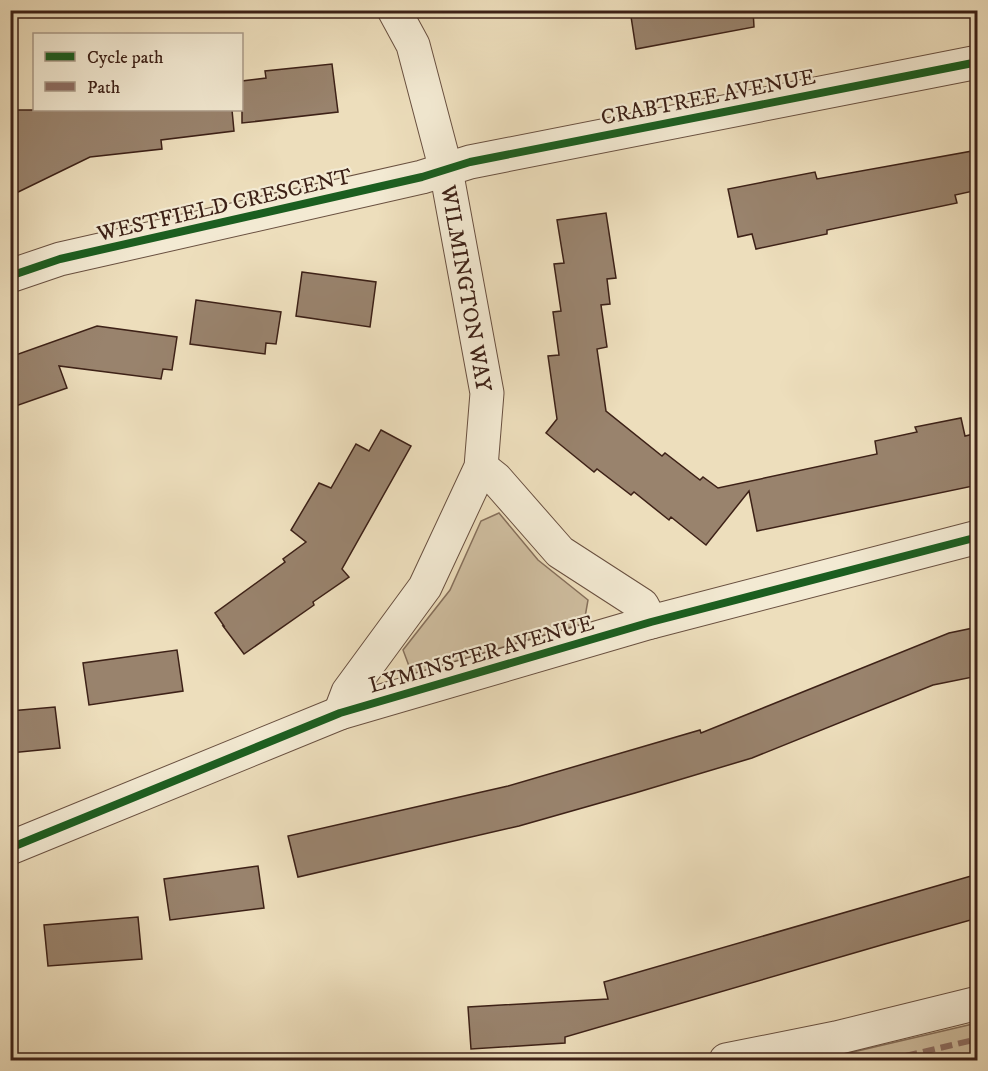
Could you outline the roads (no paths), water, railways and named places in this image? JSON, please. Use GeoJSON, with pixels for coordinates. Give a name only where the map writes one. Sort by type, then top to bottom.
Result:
{"type":"FeatureCollection","features":[{"type":"Feature","properties":{"kind":"street","name":"WILMINGTON WAY"},"geometry":{"type":"LineString","coordinates":[[340,712],[348,692],[425,587],[482,467],[487,393],[446,170],[413,45],[394,10]]}},
{"type":"Feature","properties":{"kind":"street","name":"CRABTREE AVENUE"},"geometry":{"type":"LineString","coordinates":[[446,170],[481,160],[978,62]]}},
{"type":"Feature","properties":{"kind":"street","name":"WESTFIELD CRESCENT"},"geometry":{"type":"LineString","coordinates":[[10,276],[60,259],[446,170]]}},
{"type":"Feature","properties":{"kind":"street"},"geometry":{"type":"LineString","coordinates":[[482,467],[496,479],[560,552],[642,605],[651,622]]}},
{"type":"Feature","properties":{"kind":"street","name":"LYMINSTER AVENUE"},"geometry":{"type":"LineString","coordinates":[[10,848],[340,712],[651,622],[978,537]]}},
{"type":"Feature","properties":{"kind":"street"},"geometry":{"type":"LineString","coordinates":[[726,1060],[836,1038],[978,1003]]}}]}
